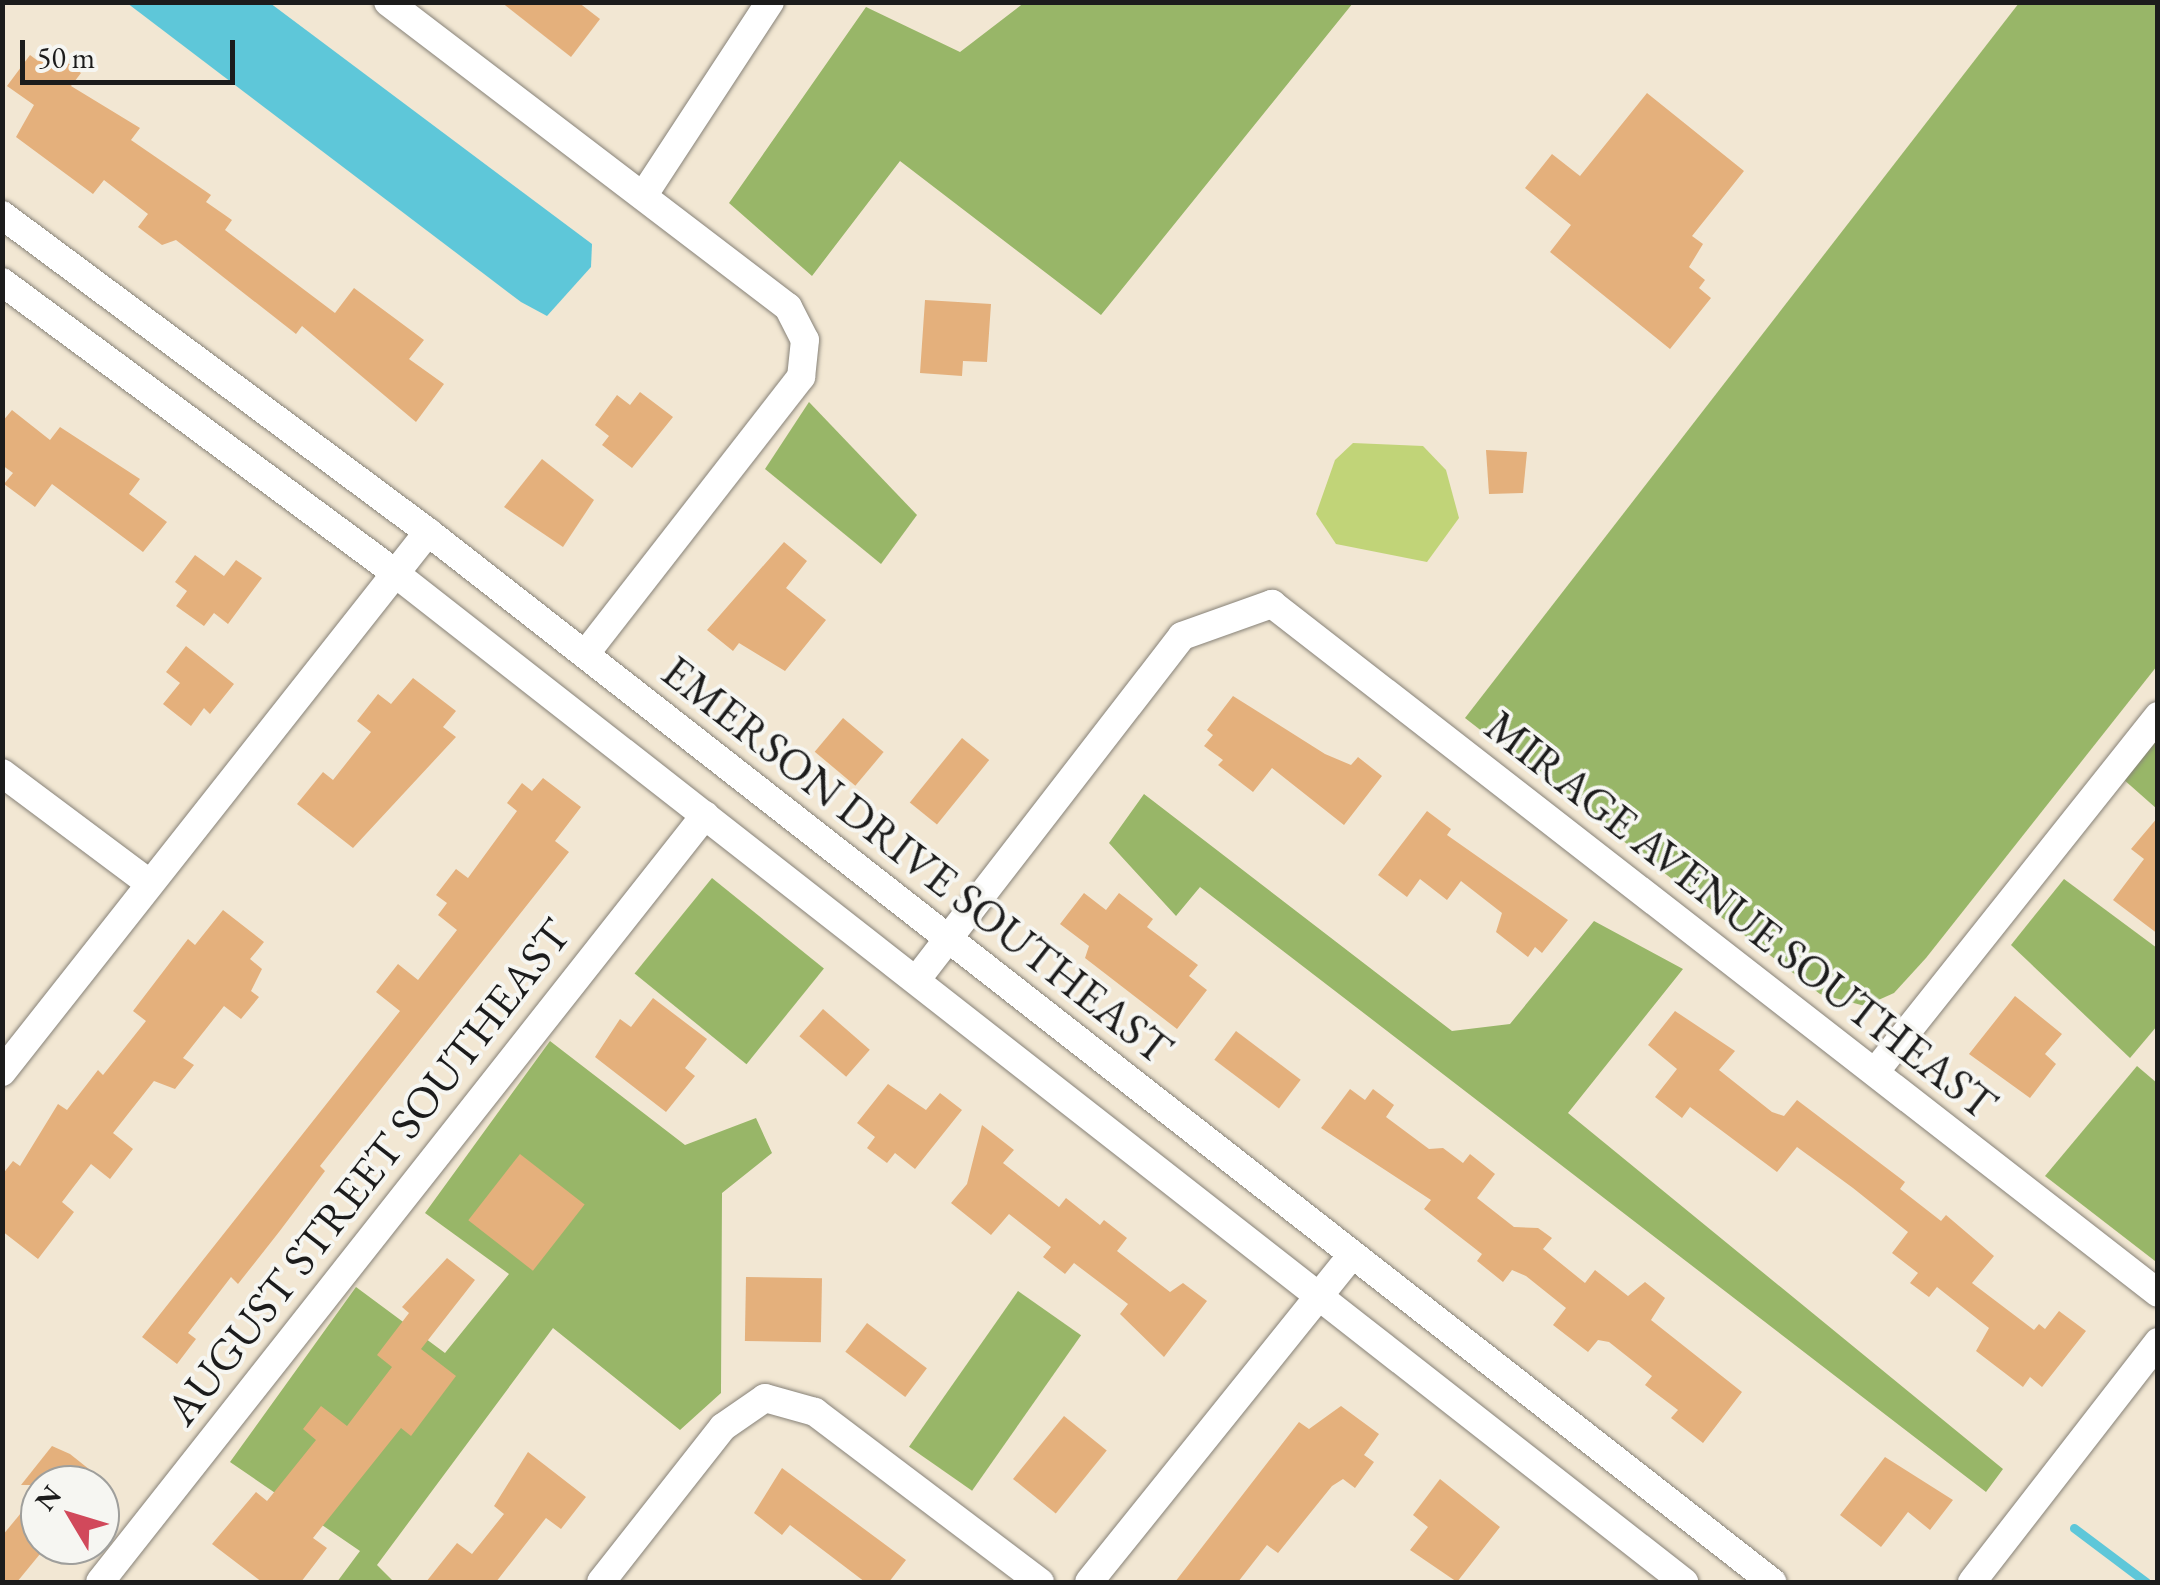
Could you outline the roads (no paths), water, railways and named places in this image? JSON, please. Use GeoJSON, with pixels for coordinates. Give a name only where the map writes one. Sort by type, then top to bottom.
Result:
{"type":"FeatureCollection","features":[{"type":"Feature","properties":{"kind":"street"},"geometry":{"type":"LineString","coordinates":[[388,2],[788,308],[805,340],[801,376],[585,654]]}},
{"type":"Feature","properties":{"kind":"street"},"geometry":{"type":"LineString","coordinates":[[642,196],[770,2]]}},
{"type":"Feature","properties":{"kind":"street","name":"EMERSON DRIVE SOUTHEAST"},"geometry":{"type":"LineString","coordinates":[[2,215],[428,532],[1772,1582]]}},
{"type":"Feature","properties":{"kind":"street","name":"EMERSON DRIVE SOUTHEAST"},"geometry":{"type":"LineString","coordinates":[[2,282],[396,574],[917,979],[1316,1299],[1684,1582]]}},
{"type":"Feature","properties":{"kind":"street"},"geometry":{"type":"LineString","coordinates":[[2,1072],[428,532]]}},
{"type":"Feature","properties":{"kind":"street","name":"MIRAGE AVENUE SOUTHEAST"},"geometry":{"type":"LineString","coordinates":[[949,936],[1182,636],[1272,604],[2158,1294]]}},
{"type":"Feature","properties":{"kind":"street"},"geometry":{"type":"LineString","coordinates":[[1875,1072],[2158,716]]}},
{"type":"Feature","properties":{"kind":"street"},"geometry":{"type":"LineString","coordinates":[[2,773],[149,883]]}},
{"type":"Feature","properties":{"kind":"street","name":"AUGUST STREET SOUTHEAST"},"geometry":{"type":"LineString","coordinates":[[100,1582],[705,815]]}},
{"type":"Feature","properties":{"kind":"street"},"geometry":{"type":"LineString","coordinates":[[917,979],[949,936]]}},
{"type":"Feature","properties":{"kind":"street"},"geometry":{"type":"LineString","coordinates":[[1088,1582],[1350,1256]]}},
{"type":"Feature","properties":{"kind":"street"},"geometry":{"type":"LineString","coordinates":[[1972,1582],[2158,1342]]}},
{"type":"Feature","properties":{"kind":"street"},"geometry":{"type":"LineString","coordinates":[[601,1582],[723,1428],[765,1398],[815,1412],[1040,1582]]}},
{"type":"Feature","properties":{"kind":"water"},"geometry":{"type":"Polygon","coordinates":[[[127,3],[270,3],[592,244],[591,267],[547,316],[521,302],[127,3]]]}},
{"type":"Feature","properties":{"kind":"waterway"},"geometry":{"type":"LineString","coordinates":[[2074,1528],[2146,1582]]}}]}
